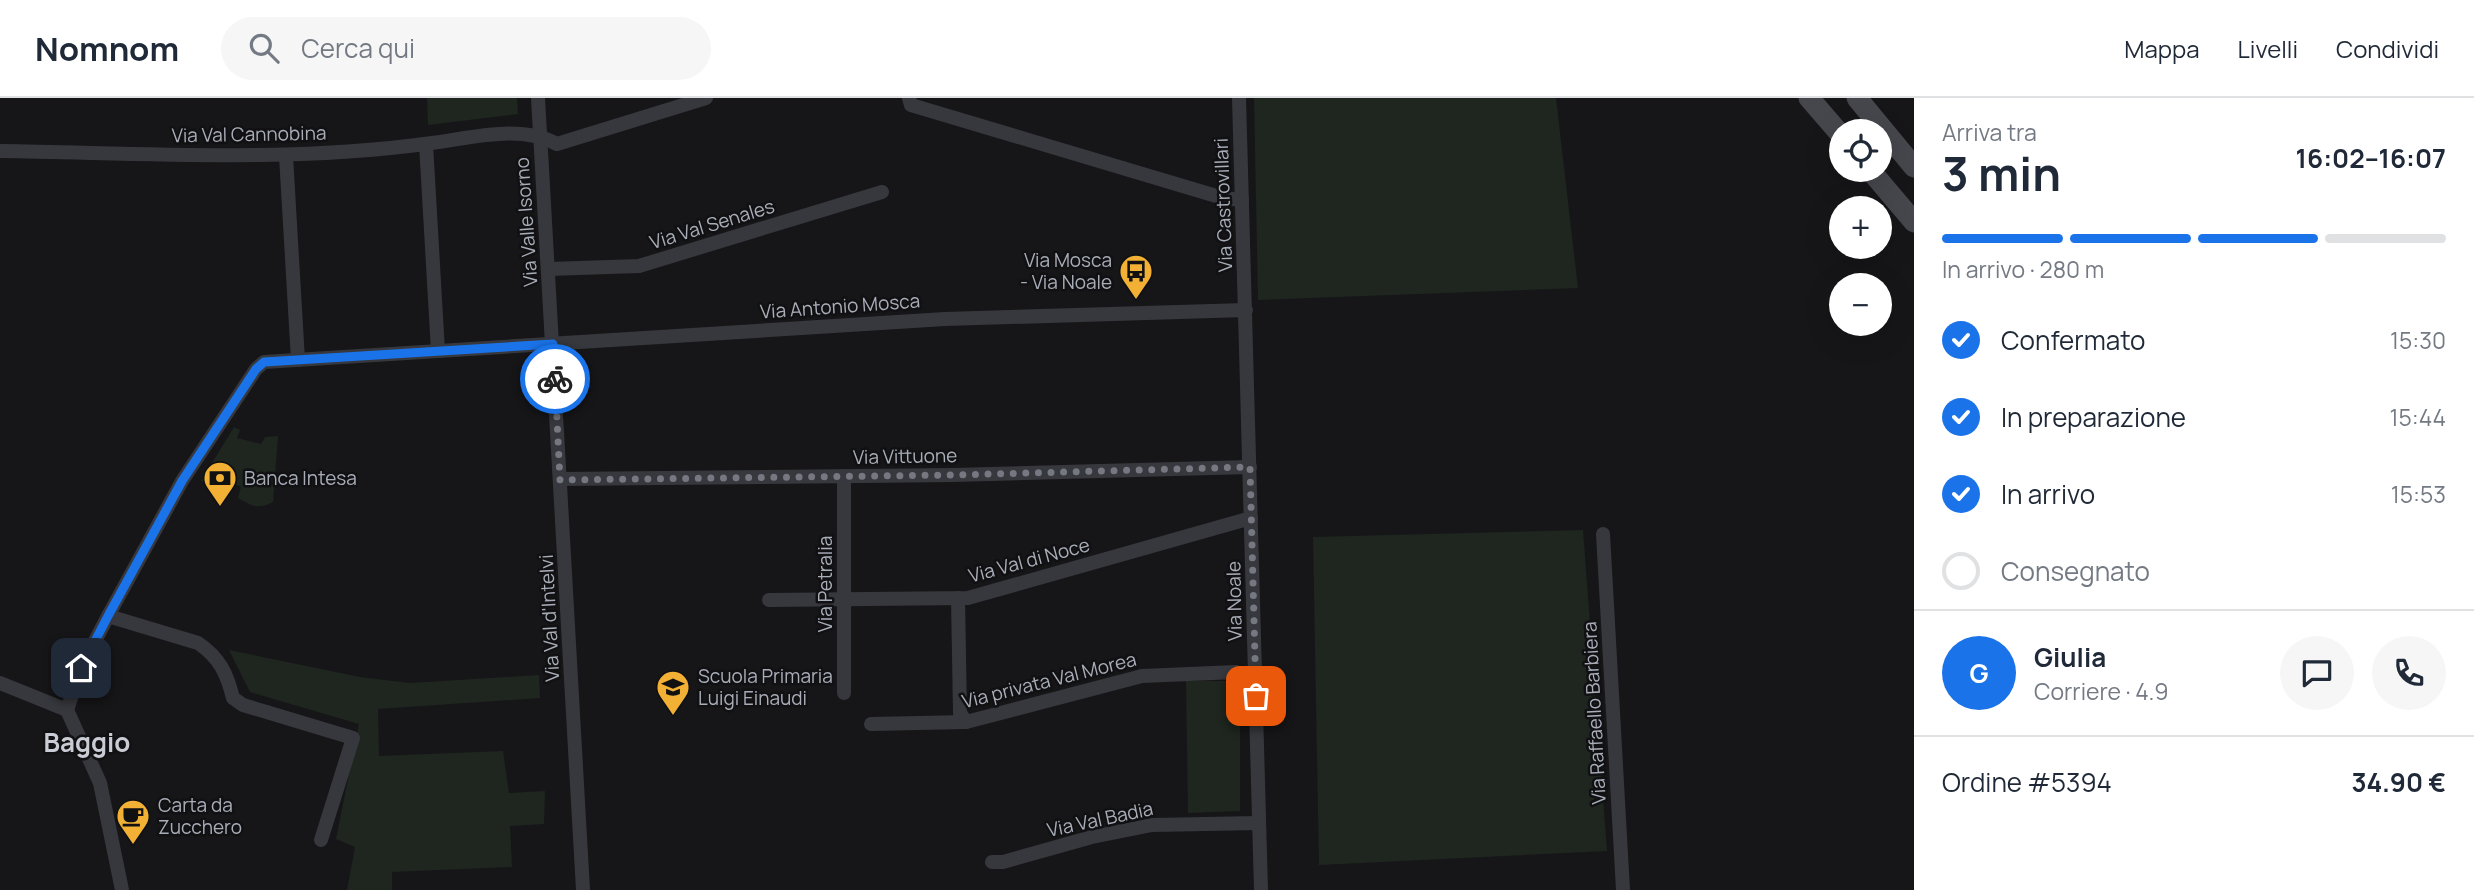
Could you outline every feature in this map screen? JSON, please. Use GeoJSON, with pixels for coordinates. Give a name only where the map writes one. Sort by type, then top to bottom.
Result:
{"type":"FeatureCollection","features":[{"type":"Feature","properties":{"kind":"main road"},"geometry":{"type":"LineString","coordinates":[[1810,98],[1829,121]]}},
{"type":"Feature","properties":{"kind":"main road"},"geometry":{"type":"LineString","coordinates":[[1857,98],[1914,167]]}},
{"type":"Feature","properties":{"kind":"main road"},"geometry":{"type":"LineString","coordinates":[[1880,182],[1914,222]]}},
{"type":"Feature","properties":{"kind":"street","name":"Via Valle Isorno"},"geometry":{"type":"LineString","coordinates":[[538,98],[553,344]]}},
{"type":"Feature","properties":{"kind":"street","name":"Via Val Cannobina"},"geometry":{"type":"LineString","coordinates":[[0,151],[286,156],[518,133],[540,135],[557,144],[706,98]]}},
{"type":"Feature","properties":{"kind":"street","name":"Via Castrovillari"},"geometry":{"type":"LineString","coordinates":[[1239,98],[1246,310]]}},
{"type":"Feature","properties":{"kind":"street"},"geometry":{"type":"LineString","coordinates":[[910,101],[1223,198],[1242,200]]}},
{"type":"Feature","properties":{"kind":"street"},"geometry":{"type":"LineString","coordinates":[[426,144],[438,351]]}},
{"type":"Feature","properties":{"kind":"street"},"geometry":{"type":"LineString","coordinates":[[286,156],[298,360]]}},
{"type":"Feature","properties":{"kind":"street","name":"Via Val Senales"},"geometry":{"type":"LineString","coordinates":[[549,270],[639,266],[882,192]]}},
{"type":"Feature","properties":{"kind":"street","name":"Via Antonio Mosca"},"geometry":{"type":"LineString","coordinates":[[67,710],[81,668],[182,481],[256,369],[264,362],[945,319],[1246,310]]}},
{"type":"Feature","properties":{"kind":"street","name":"Via Noale"},"geometry":{"type":"LineString","coordinates":[[1246,310],[1261,890]]}},
{"type":"Feature","properties":{"kind":"street","name":"Via Val d'Intelvi"},"geometry":{"type":"LineString","coordinates":[[553,344],[583,890]]}},
{"type":"Feature","properties":{"kind":"street","name":"Via Vittuone"},"geometry":{"type":"LineString","coordinates":[[560,480],[1250,467]]}},
{"type":"Feature","properties":{"kind":"street","name":"Via Petralia"},"geometry":{"type":"LineString","coordinates":[[844,476],[844,693]]}},
{"type":"Feature","properties":{"kind":"street","name":"Via Val di Noce"},"geometry":{"type":"LineString","coordinates":[[769,600],[968,598],[1251,518]]}},
{"type":"Feature","properties":{"kind":"street","name":"Via Raffaello Barbiera"},"geometry":{"type":"LineString","coordinates":[[1603,534],[1623,890]]}},
{"type":"Feature","properties":{"kind":"street"},"geometry":{"type":"LineString","coordinates":[[958,598],[960,713],[966,722]]}},
{"type":"Feature","properties":{"kind":"street"},"geometry":{"type":"LineString","coordinates":[[108,616],[204,647],[226,671],[233,698],[243,705],[353,738],[321,840]]}},
{"type":"Feature","properties":{"kind":"street","name":"Via privata Val Morea"},"geometry":{"type":"LineString","coordinates":[[871,724],[966,722],[1142,676],[1236,672]]}},
{"type":"Feature","properties":{"kind":"street"},"geometry":{"type":"LineString","coordinates":[[0,683],[67,710],[100,783],[122,890]]}},
{"type":"Feature","properties":{"kind":"street","name":"Via Val Badia"},"geometry":{"type":"LineString","coordinates":[[992,862],[1003,862],[1092,837],[1152,825],[1259,823]]}},
{"type":"Feature","properties":{"kind":"shaded area"},"geometry":{"type":"Polygon","coordinates":[[[427,98],[517,98],[518,114],[428,125],[427,98]]]}},
{"type":"Feature","properties":{"kind":"shaded area"},"geometry":{"type":"Polygon","coordinates":[[[1254,98],[1556,98],[1578,288],[1258,300],[1254,98]]]}},
{"type":"Feature","properties":{"kind":"shaded area"},"geometry":{"type":"Polygon","coordinates":[[[234,427],[240,430],[237,438],[261,444],[265,437],[278,436],[273,502],[259,506],[247,503],[238,498],[241,487],[217,475],[211,486],[201,481],[234,427]]]}},
{"type":"Feature","properties":{"kind":"shaded area"},"geometry":{"type":"Polygon","coordinates":[[[1583,530],[1607,851],[1319,865],[1313,537],[1583,530]]]}},
{"type":"Feature","properties":{"kind":"shaded area"},"geometry":{"type":"Polygon","coordinates":[[[229,650],[360,677],[410,683],[539,675],[540,698],[378,709],[379,756],[503,751],[509,793],[545,791],[544,824],[510,826],[512,867],[392,872],[392,890],[347,890],[355,847],[336,839],[359,724],[250,692],[229,650]]]}},
{"type":"Feature","properties":{"kind":"shaded area"},"geometry":{"type":"Polygon","coordinates":[[[1186,681],[1240,681],[1240,811],[1188,813],[1186,681]]]}},
{"type":"Feature","properties":{"kind":"way so far"},"geometry":{"type":"LineString","coordinates":[[555,379],[560,480],[954,475],[1250,467],[1256,696]]}},
{"type":"Feature","properties":{"kind":"place","name":"Via Mosca - Via Noale"},"geometry":{"type":"Point","coordinates":[1136,301]}},
{"type":"Feature","properties":{"kind":"place","name":"Banca Intesa"},"geometry":{"type":"Point","coordinates":[220,508]}},
{"type":"Feature","properties":{"kind":"place","name":"Scuola Primaria Luigi Einaudi"},"geometry":{"type":"Point","coordinates":[673,717]}},
{"type":"Feature","properties":{"kind":"place","name":"Carta da Zucchero"},"geometry":{"type":"Point","coordinates":[133,846]}},
{"type":"Feature","properties":{"kind":"district","name":"Baggio"},"geometry":{"type":"Point","coordinates":[87,742]}},
{"type":"Feature","properties":{"kind":"route"},"geometry":{"type":"LineString","coordinates":[[81,668],[182,481],[256,369],[264,362],[553,344],[555,379]]}}]}
